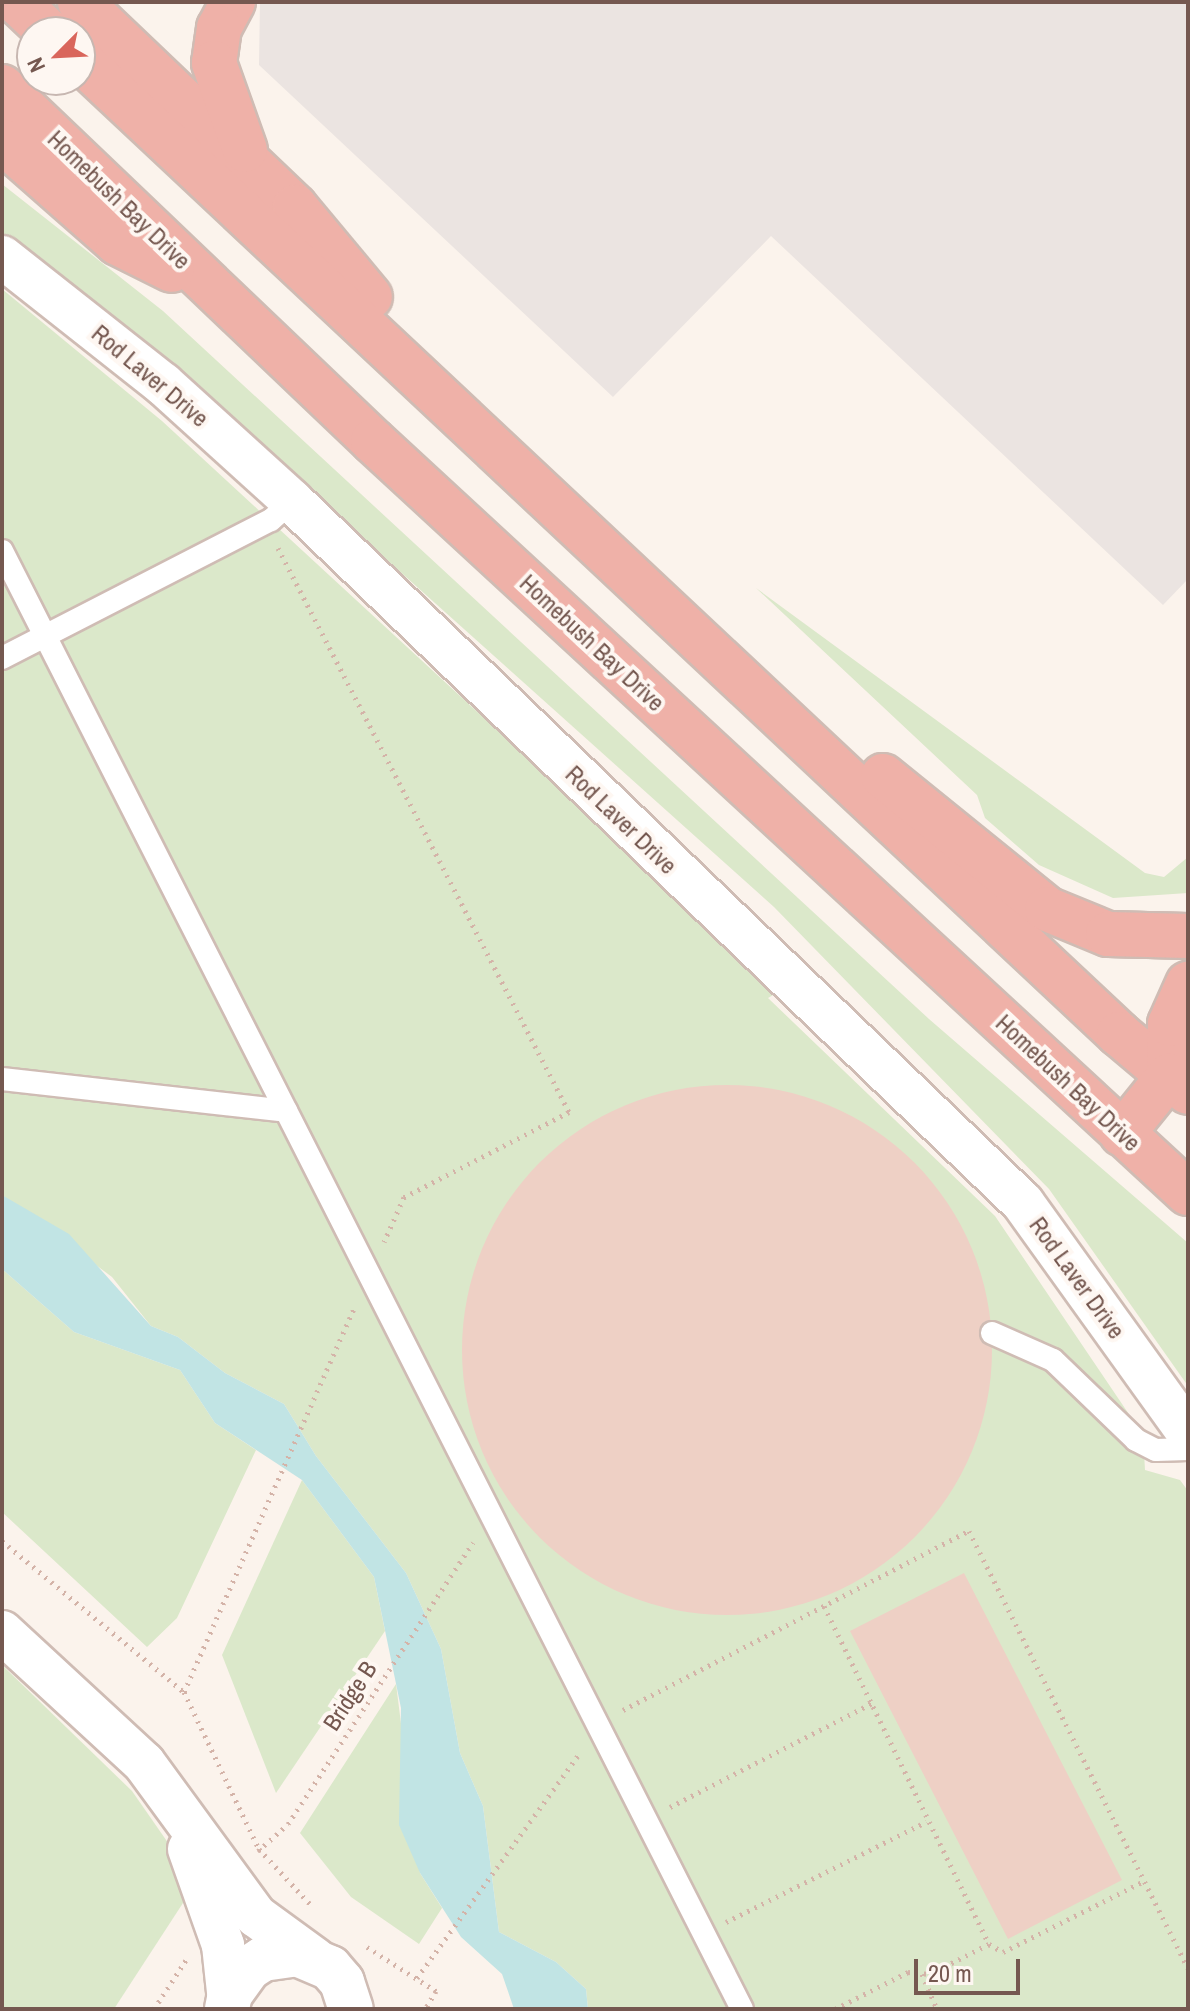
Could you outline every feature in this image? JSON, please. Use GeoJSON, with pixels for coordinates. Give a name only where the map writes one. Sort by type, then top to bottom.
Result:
{"type":"FeatureCollection","features":[{"type":"Feature","properties":{"kind":"highway"},"geometry":{"type":"LineString","coordinates":[[17,2],[32,16]]}},
{"type":"Feature","properties":{"kind":"highway"},"geometry":{"type":"LineString","coordinates":[[80,2],[295,207],[492,444]]}},
{"type":"Feature","properties":{"kind":"highway"},"geometry":{"type":"LineString","coordinates":[[233,2],[219,28],[214,63],[224,102],[253,166]]}},
{"type":"Feature","properties":{"kind":"highway"},"geometry":{"type":"LineString","coordinates":[[96,75],[1108,1024],[1182,1073]]}},
{"type":"Feature","properties":{"kind":"highway","name":"Homebush Bay Drive"},"geometry":{"type":"LineString","coordinates":[[2,87],[213,291],[1188,1193]]}},
{"type":"Feature","properties":{"kind":"highway"},"geometry":{"type":"LineString","coordinates":[[2,141],[118,243],[213,291]]}},
{"type":"Feature","properties":{"kind":"highway"},"geometry":{"type":"LineString","coordinates":[[617,562],[1047,909],[1108,934],[1177,939]]}},
{"type":"Feature","properties":{"kind":"highway"},"geometry":{"type":"LineString","coordinates":[[1182,1073],[1173,1010],[1188,984]]}},
{"type":"Feature","properties":{"kind":"highway"},"geometry":{"type":"LineString","coordinates":[[1122,1134],[1182,1073]]}},
{"type":"Feature","properties":{"kind":"street","name":"Rod Laver Drive"},"geometry":{"type":"LineString","coordinates":[[8,269],[163,384],[279,512],[1023,1203],[1188,1433]]}},
{"type":"Feature","properties":{"kind":"street"},"geometry":{"type":"LineString","coordinates":[[2,1632],[144,1763],[256,1916],[342,1982],[351,2009]]}},
{"type":"Feature","properties":{"kind":"street"},"geometry":{"type":"LineString","coordinates":[[144,1763],[207,1893],[223,1945],[228,2005]]}},
{"type":"Feature","properties":{"kind":"street"},"geometry":{"type":"LineString","coordinates":[[228,2005],[238,1980],[263,1959],[297,1954],[315,1959]]}},
{"type":"Feature","properties":{"kind":"lane"},"geometry":{"type":"LineString","coordinates":[[2,658],[279,512]]}},
{"type":"Feature","properties":{"kind":"lane"},"geometry":{"type":"LineString","coordinates":[[2,551],[742,2009]]}},
{"type":"Feature","properties":{"kind":"lane"},"geometry":{"type":"LineString","coordinates":[[2,1079],[286,1111]]}},
{"type":"Feature","properties":{"kind":"lane"},"geometry":{"type":"LineString","coordinates":[[992,1333],[1053,1360],[1136,1440],[1156,1450],[1188,1449]]}},
{"type":"Feature","properties":{"kind":"path"},"geometry":{"type":"LineString","coordinates":[[184,1692],[404,1197],[569,1112],[279,512]]}},
{"type":"Feature","properties":{"kind":"path","name":"Bridge B"},"geometry":{"type":"LineString","coordinates":[[259,1849],[288,1824],[491,1514]]}},
{"type":"Feature","properties":{"kind":"path"},"geometry":{"type":"LineString","coordinates":[[417,1978],[598,1725],[969,1531],[1188,1968]]}},
{"type":"Feature","properties":{"kind":"path"},"geometry":{"type":"LineString","coordinates":[[2,1541],[184,1692],[259,1849],[317,1912]]}},
{"type":"Feature","properties":{"kind":"path"},"geometry":{"type":"LineString","coordinates":[[824,1606],[926,1822],[989,1944],[1003,1952],[1144,1881]]}},
{"type":"Feature","properties":{"kind":"path"},"geometry":{"type":"LineString","coordinates":[[646,1820],[872,1703]]}},
{"type":"Feature","properties":{"kind":"path"},"geometry":{"type":"LineString","coordinates":[[704,1933],[926,1822]]}},
{"type":"Feature","properties":{"kind":"path"},"geometry":{"type":"LineString","coordinates":[[352,1938],[436,1991],[425,2009]]}},
{"type":"Feature","properties":{"kind":"path"},"geometry":{"type":"LineString","coordinates":[[835,2009],[908,1972],[922,1974],[989,1944]]}},
{"type":"Feature","properties":{"kind":"path"},"geometry":{"type":"LineString","coordinates":[[922,1974],[937,2009]]}},
{"type":"Feature","properties":{"kind":"shaded area"},"geometry":{"type":"Polygon","coordinates":[[[260,2],[1188,2],[1188,579],[1163,605],[771,236],[613,397],[259,65],[260,2]]]}},
{"type":"Feature","properties":{"kind":"green space"},"geometry":{"type":"Polygon","coordinates":[[[2,184],[163,311],[929,1019],[1188,1243],[1188,1386],[1049,1189],[774,907],[194,387],[2,238],[2,184]]]}},
{"type":"Feature","properties":{"kind":"green space"},"geometry":{"type":"Polygon","coordinates":[[[2,289],[162,421],[780,991],[768,998],[995,1216],[1143,1435],[1145,1470],[1180,1480],[1188,1491],[1188,2009],[588,2009],[586,1989],[556,1962],[499,1932],[483,1806],[460,1753],[441,1649],[406,1573],[316,1456],[284,1404],[225,1373],[178,1337],[151,1326],[112,1277],[2,1195],[2,289]]]}},
{"type":"Feature","properties":{"kind":"green space"},"geometry":{"type":"Polygon","coordinates":[[[756,588],[1145,873],[1164,877],[1188,857],[1188,893],[1113,898],[1039,865],[985,818],[977,795],[756,588]]]}},
{"type":"Feature","properties":{"kind":"green space"},"geometry":{"type":"Polygon","coordinates":[[[2,1269],[74,1332],[180,1370],[215,1423],[256,1450],[177,1618],[147,1647],[2,1512],[2,1269]]]}},
{"type":"Feature","properties":{"kind":"green space"},"geometry":{"type":"Polygon","coordinates":[[[302,1480],[374,1577],[385,1631],[276,1793],[222,1655],[302,1480]]]}},
{"type":"Feature","properties":{"kind":"green space"},"geometry":{"type":"Polygon","coordinates":[[[2,1665],[132,1791],[196,1883],[114,2009],[2,2009],[2,1665]]]}},
{"type":"Feature","properties":{"kind":"green space"},"geometry":{"type":"Polygon","coordinates":[[[396,1684],[420,1873],[442,1908],[419,1944],[351,1897],[300,1833],[396,1684]]]}},
{"type":"Feature","properties":{"kind":"water"},"geometry":{"type":"Polygon","coordinates":[[[2,1195],[69,1234],[151,1326],[178,1337],[225,1373],[284,1404],[316,1456],[406,1573],[441,1649],[460,1753],[483,1806],[499,1932],[556,1962],[586,1989],[588,2009],[514,2009],[502,1974],[461,1937],[420,1873],[399,1825],[401,1708],[374,1577],[302,1480],[215,1423],[180,1370],[74,1332],[2,1269],[2,1195]]]}},
{"type":"Feature","properties":{"kind":"building"},"geometry":{"type":"Polygon","coordinates":[[[727,1085],[779,1090],[828,1105],[874,1130],[914,1163],[947,1203],[972,1249],[987,1298],[992,1350],[987,1402],[972,1451],[947,1497],[914,1537],[874,1570],[828,1595],[779,1610],[727,1615],[675,1610],[626,1595],[580,1570],[540,1537],[507,1497],[482,1451],[467,1402],[462,1350],[467,1298],[482,1249],[507,1203],[540,1163],[580,1130],[626,1105],[675,1090],[727,1085]]]}},
{"type":"Feature","properties":{"kind":"building"},"geometry":{"type":"Polygon","coordinates":[[[964,1573],[1122,1880],[1008,1939],[850,1631],[964,1573]]]}}]}
